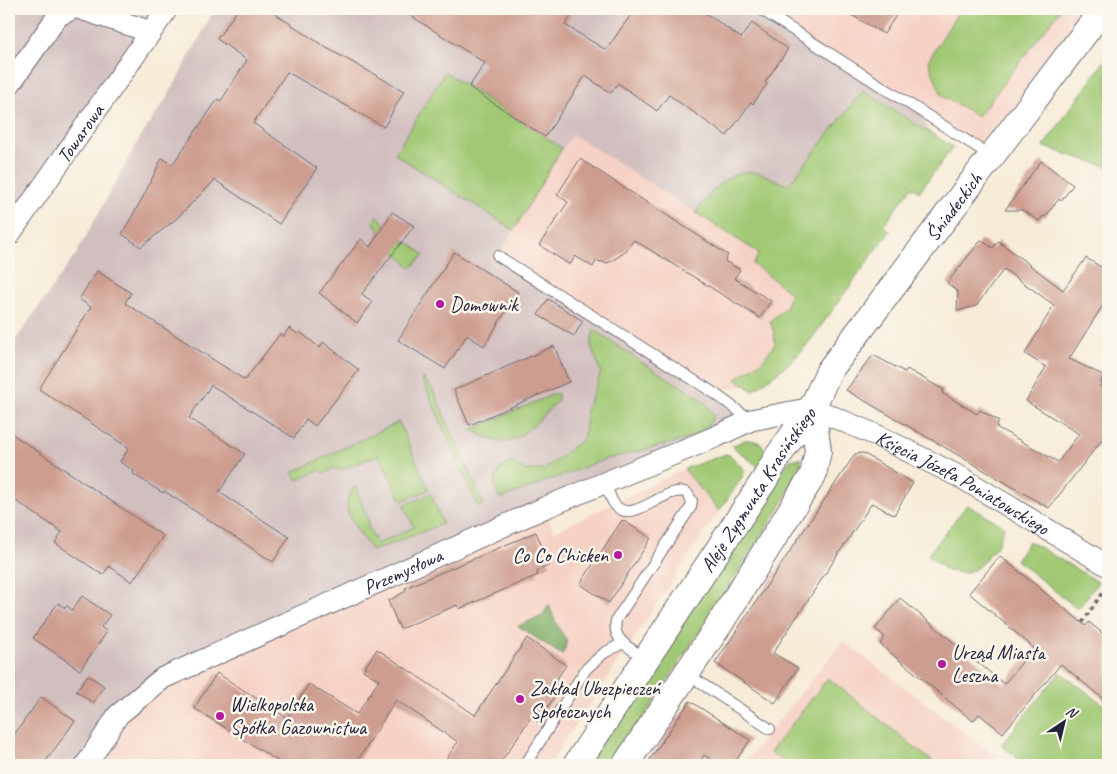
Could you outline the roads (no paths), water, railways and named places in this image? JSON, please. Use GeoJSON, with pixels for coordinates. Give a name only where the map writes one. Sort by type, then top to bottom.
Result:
{"type":"FeatureCollection","features":[{"type":"Feature","properties":{"kind":"street"},"geometry":{"type":"LineString","coordinates":[[9,85],[55,20],[72,9]]}},
{"type":"Feature","properties":{"kind":"street"},"geometry":{"type":"LineString","coordinates":[[82,9],[150,32]]}},
{"type":"Feature","properties":{"kind":"street","name":"Towarowa"},"geometry":{"type":"LineString","coordinates":[[9,235],[167,9]]}},
{"type":"Feature","properties":{"kind":"street","name":"Śniadeckich"},"geometry":{"type":"LineString","coordinates":[[812,408],[829,371],[1103,9]]}},
{"type":"Feature","properties":{"kind":"street","name":"Przemysłowa"},"geometry":{"type":"LineString","coordinates":[[86,765],[118,716],[162,678],[536,512],[751,420],[812,408]]}},
{"type":"Feature","properties":{"kind":"street","name":"Księcia Józefa Poniatowskiego"},"geometry":{"type":"LineString","coordinates":[[812,408],[876,435],[962,478],[1107,565]]}},
{"type":"Feature","properties":{"kind":"street","name":"Aleje Zygmunta Krasińskiego"},"geometry":{"type":"LineString","coordinates":[[576,765],[765,479],[778,456],[812,408]]}},
{"type":"Feature","properties":{"kind":"street","name":"Aleje Zygmunta Krasińskiego"},"geometry":{"type":"LineString","coordinates":[[625,765],[686,674],[813,475],[818,452],[812,408]]}},
{"type":"Feature","properties":{"kind":"lane"},"geometry":{"type":"LineString","coordinates":[[760,9],[992,156]]}},
{"type":"Feature","properties":{"kind":"lane"},"geometry":{"type":"LineString","coordinates":[[498,256],[714,394],[751,420]]}},
{"type":"Feature","properties":{"kind":"lane"},"geometry":{"type":"LineString","coordinates":[[606,483],[614,504],[624,510],[636,510],[678,491],[687,493],[692,501],[691,507],[616,620],[615,632],[618,638],[647,659]]}},
{"type":"Feature","properties":{"kind":"lane"},"geometry":{"type":"LineString","coordinates":[[525,765],[586,668],[604,653],[623,643]]}},
{"type":"Feature","properties":{"kind":"lane"},"geometry":{"type":"LineString","coordinates":[[686,674],[770,729]]}},
{"type":"Feature","properties":{"kind":"place","name":"Domownik"},"geometry":{"type":"Point","coordinates":[440,304]}},
{"type":"Feature","properties":{"kind":"place","name":"Co Co Chicken"},"geometry":{"type":"Point","coordinates":[618,555]}},
{"type":"Feature","properties":{"kind":"place","name":"Urząd Miasta Leszna"},"geometry":{"type":"Point","coordinates":[942,664]}},
{"type":"Feature","properties":{"kind":"place","name":"Zakład Ubezpieczeń Społecznych"},"geometry":{"type":"Point","coordinates":[520,699]}},
{"type":"Feature","properties":{"kind":"place","name":"Wielkopolska Spółka Gazownictwa"},"geometry":{"type":"Point","coordinates":[220,716]}}]}
